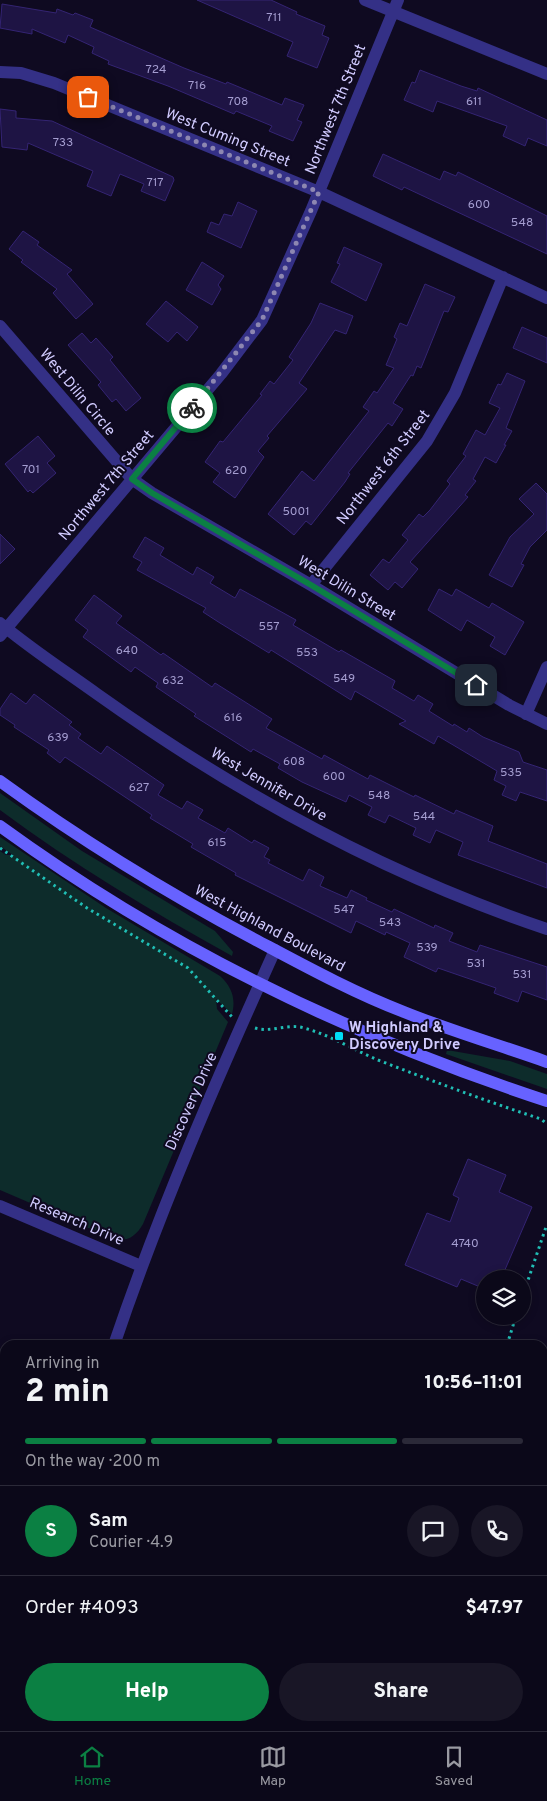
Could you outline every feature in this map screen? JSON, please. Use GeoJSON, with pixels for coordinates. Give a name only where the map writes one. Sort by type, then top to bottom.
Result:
{"type":"FeatureCollection","features":[{"type":"Feature","properties":{"kind":"main road","name":"West Highland Boulevard"},"geometry":{"type":"LineString","coordinates":[[0,781],[117,861],[194,907],[275,950],[404,1012],[547,1062]]}},
{"type":"Feature","properties":{"kind":"main road"},"geometry":{"type":"LineString","coordinates":[[0,826],[130,912],[260,985],[400,1048],[481,1079],[547,1101]]}},
{"type":"Feature","properties":{"kind":"street"},"geometry":{"type":"LineString","coordinates":[[365,0],[395,5],[547,74]]}},
{"type":"Feature","properties":{"kind":"street","name":"Northwest 7th Street"},"geometry":{"type":"LineString","coordinates":[[2,629],[132,479],[220,374],[262,320],[319,192],[395,5]]}},
{"type":"Feature","properties":{"kind":"street","name":"West Cuming Street"},"geometry":{"type":"LineString","coordinates":[[0,72],[21,73],[54,82],[319,192],[547,298]]}},
{"type":"Feature","properties":{"kind":"street","name":"Northwest 6th Street"},"geometry":{"type":"LineString","coordinates":[[311,585],[427,441],[442,419],[503,277]]}},
{"type":"Feature","properties":{"kind":"street","name":"West Dilin Circle"},"geometry":{"type":"LineString","coordinates":[[0,326],[132,479]]}},
{"type":"Feature","properties":{"kind":"street","name":"West Dilin Street"},"geometry":{"type":"LineString","coordinates":[[132,479],[152,493],[311,585],[526,714],[547,724]]}},
{"type":"Feature","properties":{"kind":"street","name":"West Jennifer Drive"},"geometry":{"type":"LineString","coordinates":[[2,629],[152,734],[211,771],[288,815],[364,855],[442,889],[547,929]]}},
{"type":"Feature","properties":{"kind":"street"},"geometry":{"type":"LineString","coordinates":[[526,714],[547,668]]}},
{"type":"Feature","properties":{"kind":"street","name":"Discovery Drive"},"geometry":{"type":"LineString","coordinates":[[116,1340],[174,1179],[275,950]]}},
{"type":"Feature","properties":{"kind":"street","name":"Research Drive"},"geometry":{"type":"LineString","coordinates":[[0,1206],[141,1266]]}},
{"type":"Feature","properties":{"kind":"path"},"geometry":{"type":"LineString","coordinates":[[531,1271],[547,1224]]}},
{"type":"Feature","properties":{"kind":"path"},"geometry":{"type":"LineString","coordinates":[[509,1340],[513,1325]]}},
{"type":"Feature","properties":{"kind":"green space"},"geometry":{"type":"Polygon","coordinates":[[[0,793],[82,851],[215,931],[233,952],[232,956],[113,887],[56,850],[0,810],[0,793]]]}},
{"type":"Feature","properties":{"kind":"green space"},"geometry":{"type":"Polygon","coordinates":[[[0,837],[106,908],[220,976],[228,984],[232,994],[234,1003],[232,1014],[216,999],[217,1009],[228,1022],[143,1224],[134,1235],[127,1239],[114,1239],[0,1190],[0,851],[6,855],[13,855],[0,846],[0,837]]]}},
{"type":"Feature","properties":{"kind":"green space"},"geometry":{"type":"Polygon","coordinates":[[[447,1050],[510,1061],[547,1074],[547,1089],[446,1054],[447,1050]]]}},
{"type":"Feature","properties":{"kind":"building"},"geometry":{"type":"Polygon","coordinates":[[[197,0],[271,0],[297,12],[296,14],[325,26],[322,35],[329,38],[317,68],[287,56],[293,42],[197,0]]]}},
{"type":"Feature","properties":{"kind":"building"},"geometry":{"type":"Polygon","coordinates":[[[2,4],[56,13],[57,9],[93,20],[90,27],[184,68],[226,84],[227,82],[282,105],[285,98],[304,105],[297,120],[302,122],[293,141],[269,131],[272,126],[236,111],[234,114],[168,86],[108,64],[109,61],[92,53],[94,47],[68,35],[65,43],[32,29],[32,34],[0,28],[2,4]]]}},
{"type":"Feature","properties":{"kind":"building"},"geometry":{"type":"Polygon","coordinates":[[[420,70],[477,91],[478,88],[547,120],[547,146],[528,138],[525,146],[503,136],[507,126],[437,101],[433,112],[404,100],[412,82],[415,83],[420,70]]]}},
{"type":"Feature","properties":{"kind":"building"},"geometry":{"type":"Polygon","coordinates":[[[0,109],[16,111],[16,118],[52,121],[173,177],[174,180],[165,201],[141,191],[144,184],[120,174],[111,196],[87,186],[93,171],[28,143],[27,150],[2,147],[0,109]]]}},
{"type":"Feature","properties":{"kind":"building"},"geometry":{"type":"Polygon","coordinates":[[[383,154],[440,180],[444,171],[456,176],[458,172],[547,216],[547,254],[404,187],[402,190],[373,176],[383,154]]]}},
{"type":"Feature","properties":{"kind":"building"},"geometry":{"type":"Polygon","coordinates":[[[238,202],[257,211],[241,248],[207,232],[211,222],[219,225],[224,214],[232,216],[238,202]]]}},
{"type":"Feature","properties":{"kind":"building"},"geometry":{"type":"Polygon","coordinates":[[[23,231],[39,242],[37,245],[72,270],[67,274],[93,304],[76,319],[53,293],[57,289],[21,262],[23,260],[9,249],[23,231]]]}},
{"type":"Feature","properties":{"kind":"building"},"geometry":{"type":"Polygon","coordinates":[[[344,247],[382,264],[366,301],[331,282],[340,264],[337,263],[344,247]]]}},
{"type":"Feature","properties":{"kind":"building"},"geometry":{"type":"Polygon","coordinates":[[[202,262],[224,276],[218,285],[221,289],[212,305],[186,290],[202,262]]]}},
{"type":"Feature","properties":{"kind":"building"},"geometry":{"type":"Polygon","coordinates":[[[425,284],[455,297],[448,312],[444,311],[421,368],[417,366],[413,376],[411,375],[393,403],[403,409],[392,426],[388,423],[348,473],[350,474],[345,482],[311,525],[306,521],[294,535],[268,514],[302,471],[314,481],[369,411],[363,407],[374,391],[377,393],[394,368],[386,365],[397,339],[394,337],[400,323],[407,326],[425,284]]]}},
{"type":"Feature","properties":{"kind":"building"},"geometry":{"type":"Polygon","coordinates":[[[166,301],[198,327],[187,341],[177,332],[168,342],[146,324],[166,301]]]}},
{"type":"Feature","properties":{"kind":"building"},"geometry":{"type":"Polygon","coordinates":[[[320,303],[353,316],[346,334],[335,330],[299,383],[307,389],[267,436],[269,438],[258,451],[264,457],[235,498],[213,482],[220,473],[205,462],[220,441],[223,442],[262,395],[260,394],[270,381],[274,384],[293,360],[289,357],[311,323],[320,303]]]}},
{"type":"Feature","properties":{"kind":"building"},"geometry":{"type":"Polygon","coordinates":[[[522,327],[547,338],[547,363],[513,348],[522,327]]]}},
{"type":"Feature","properties":{"kind":"building"},"geometry":{"type":"Polygon","coordinates":[[[82,333],[91,343],[96,338],[113,357],[110,360],[141,398],[126,411],[116,399],[112,402],[98,385],[101,382],[68,345],[82,333]]]}},
{"type":"Feature","properties":{"kind":"building"},"geometry":{"type":"Polygon","coordinates":[[[507,373],[525,381],[506,428],[512,431],[504,445],[506,445],[496,463],[485,457],[473,479],[476,481],[465,495],[468,497],[410,562],[418,569],[402,588],[395,582],[388,590],[370,575],[383,559],[389,563],[408,540],[402,535],[419,514],[423,517],[430,510],[450,484],[447,481],[466,456],[463,454],[476,430],[485,435],[500,408],[489,403],[498,384],[501,385],[507,373]]]}},
{"type":"Feature","properties":{"kind":"building"},"geometry":{"type":"Polygon","coordinates":[[[38,436],[55,456],[47,463],[56,473],[33,493],[30,490],[28,492],[5,464],[38,436]]]}},
{"type":"Feature","properties":{"kind":"building"},"geometry":{"type":"Polygon","coordinates":[[[536,483],[547,494],[547,530],[530,547],[521,564],[524,565],[512,587],[489,575],[510,537],[534,514],[519,499],[536,483]]]}},
{"type":"Feature","properties":{"kind":"building"},"geometry":{"type":"Polygon","coordinates":[[[0,534],[15,549],[0,564],[0,534]]]}},
{"type":"Feature","properties":{"kind":"building"},"geometry":{"type":"Polygon","coordinates":[[[145,537],[164,548],[160,555],[193,575],[197,567],[214,577],[210,583],[235,598],[240,589],[296,620],[293,625],[339,652],[341,650],[395,681],[392,688],[414,701],[418,695],[433,704],[429,711],[453,726],[454,724],[467,732],[469,728],[483,737],[519,752],[523,762],[547,770],[547,801],[520,792],[516,801],[502,795],[506,786],[494,780],[497,771],[438,736],[434,744],[399,724],[406,721],[355,691],[351,700],[271,650],[269,653],[220,623],[203,612],[206,608],[137,570],[142,562],[133,557],[145,537]]]}},
{"type":"Feature","properties":{"kind":"building"},"geometry":{"type":"Polygon","coordinates":[[[439,589],[452,596],[456,589],[489,608],[492,603],[524,622],[505,655],[490,646],[495,637],[467,620],[461,631],[428,610],[439,589]]]}},
{"type":"Feature","properties":{"kind":"building"},"geometry":{"type":"Polygon","coordinates":[[[94,595],[122,616],[116,623],[161,655],[163,653],[212,687],[215,683],[272,719],[266,728],[322,759],[324,755],[368,779],[370,775],[454,814],[456,810],[493,826],[488,841],[547,864],[547,888],[458,855],[463,842],[436,830],[430,843],[413,835],[416,828],[389,815],[385,823],[368,815],[372,807],[349,795],[346,802],[302,782],[278,768],[280,764],[253,749],[251,752],[194,716],[196,714],[156,687],[158,683],[135,667],[131,672],[83,637],[88,630],[75,620],[94,595]]]}},
{"type":"Feature","properties":{"kind":"building"},"geometry":{"type":"Polygon","coordinates":[[[11,693],[26,704],[34,694],[72,722],[69,725],[81,734],[78,738],[101,754],[107,746],[164,785],[158,795],[182,809],[187,801],[203,810],[198,818],[225,833],[228,828],[252,843],[254,840],[269,848],[264,857],[270,860],[268,863],[303,881],[309,869],[324,877],[320,886],[347,898],[351,890],[367,898],[366,900],[392,912],[394,909],[434,928],[435,925],[453,933],[449,941],[477,952],[480,945],[547,967],[547,1000],[522,991],[518,1002],[494,993],[496,988],[438,968],[436,972],[404,957],[410,943],[386,932],[385,935],[356,921],[351,933],[235,875],[236,873],[191,847],[193,844],[150,818],[152,815],[65,757],[60,763],[47,753],[49,750],[14,727],[15,725],[0,715],[0,709],[11,693]]]}},
{"type":"Feature","properties":{"kind":"building"},"geometry":{"type":"Polygon","coordinates":[[[468,1159],[506,1175],[499,1192],[532,1207],[505,1270],[476,1270],[476,1285],[461,1279],[457,1287],[405,1265],[427,1213],[450,1222],[459,1198],[453,1195],[468,1159]]]}},
{"type":"Feature","properties":{"kind":"way so far"},"geometry":{"type":"LineString","coordinates":[[88,97],[319,192],[280,284],[262,320],[242,348],[192,408]]}},
{"type":"Feature","properties":{"kind":"place","name":"W Highland & Discovery Drive"},"geometry":{"type":"Point","coordinates":[339,1036]}},
{"type":"Feature","properties":{"kind":"route"},"geometry":{"type":"LineString","coordinates":[[192,408],[132,479],[152,493],[311,585],[476,685]]}}]}
